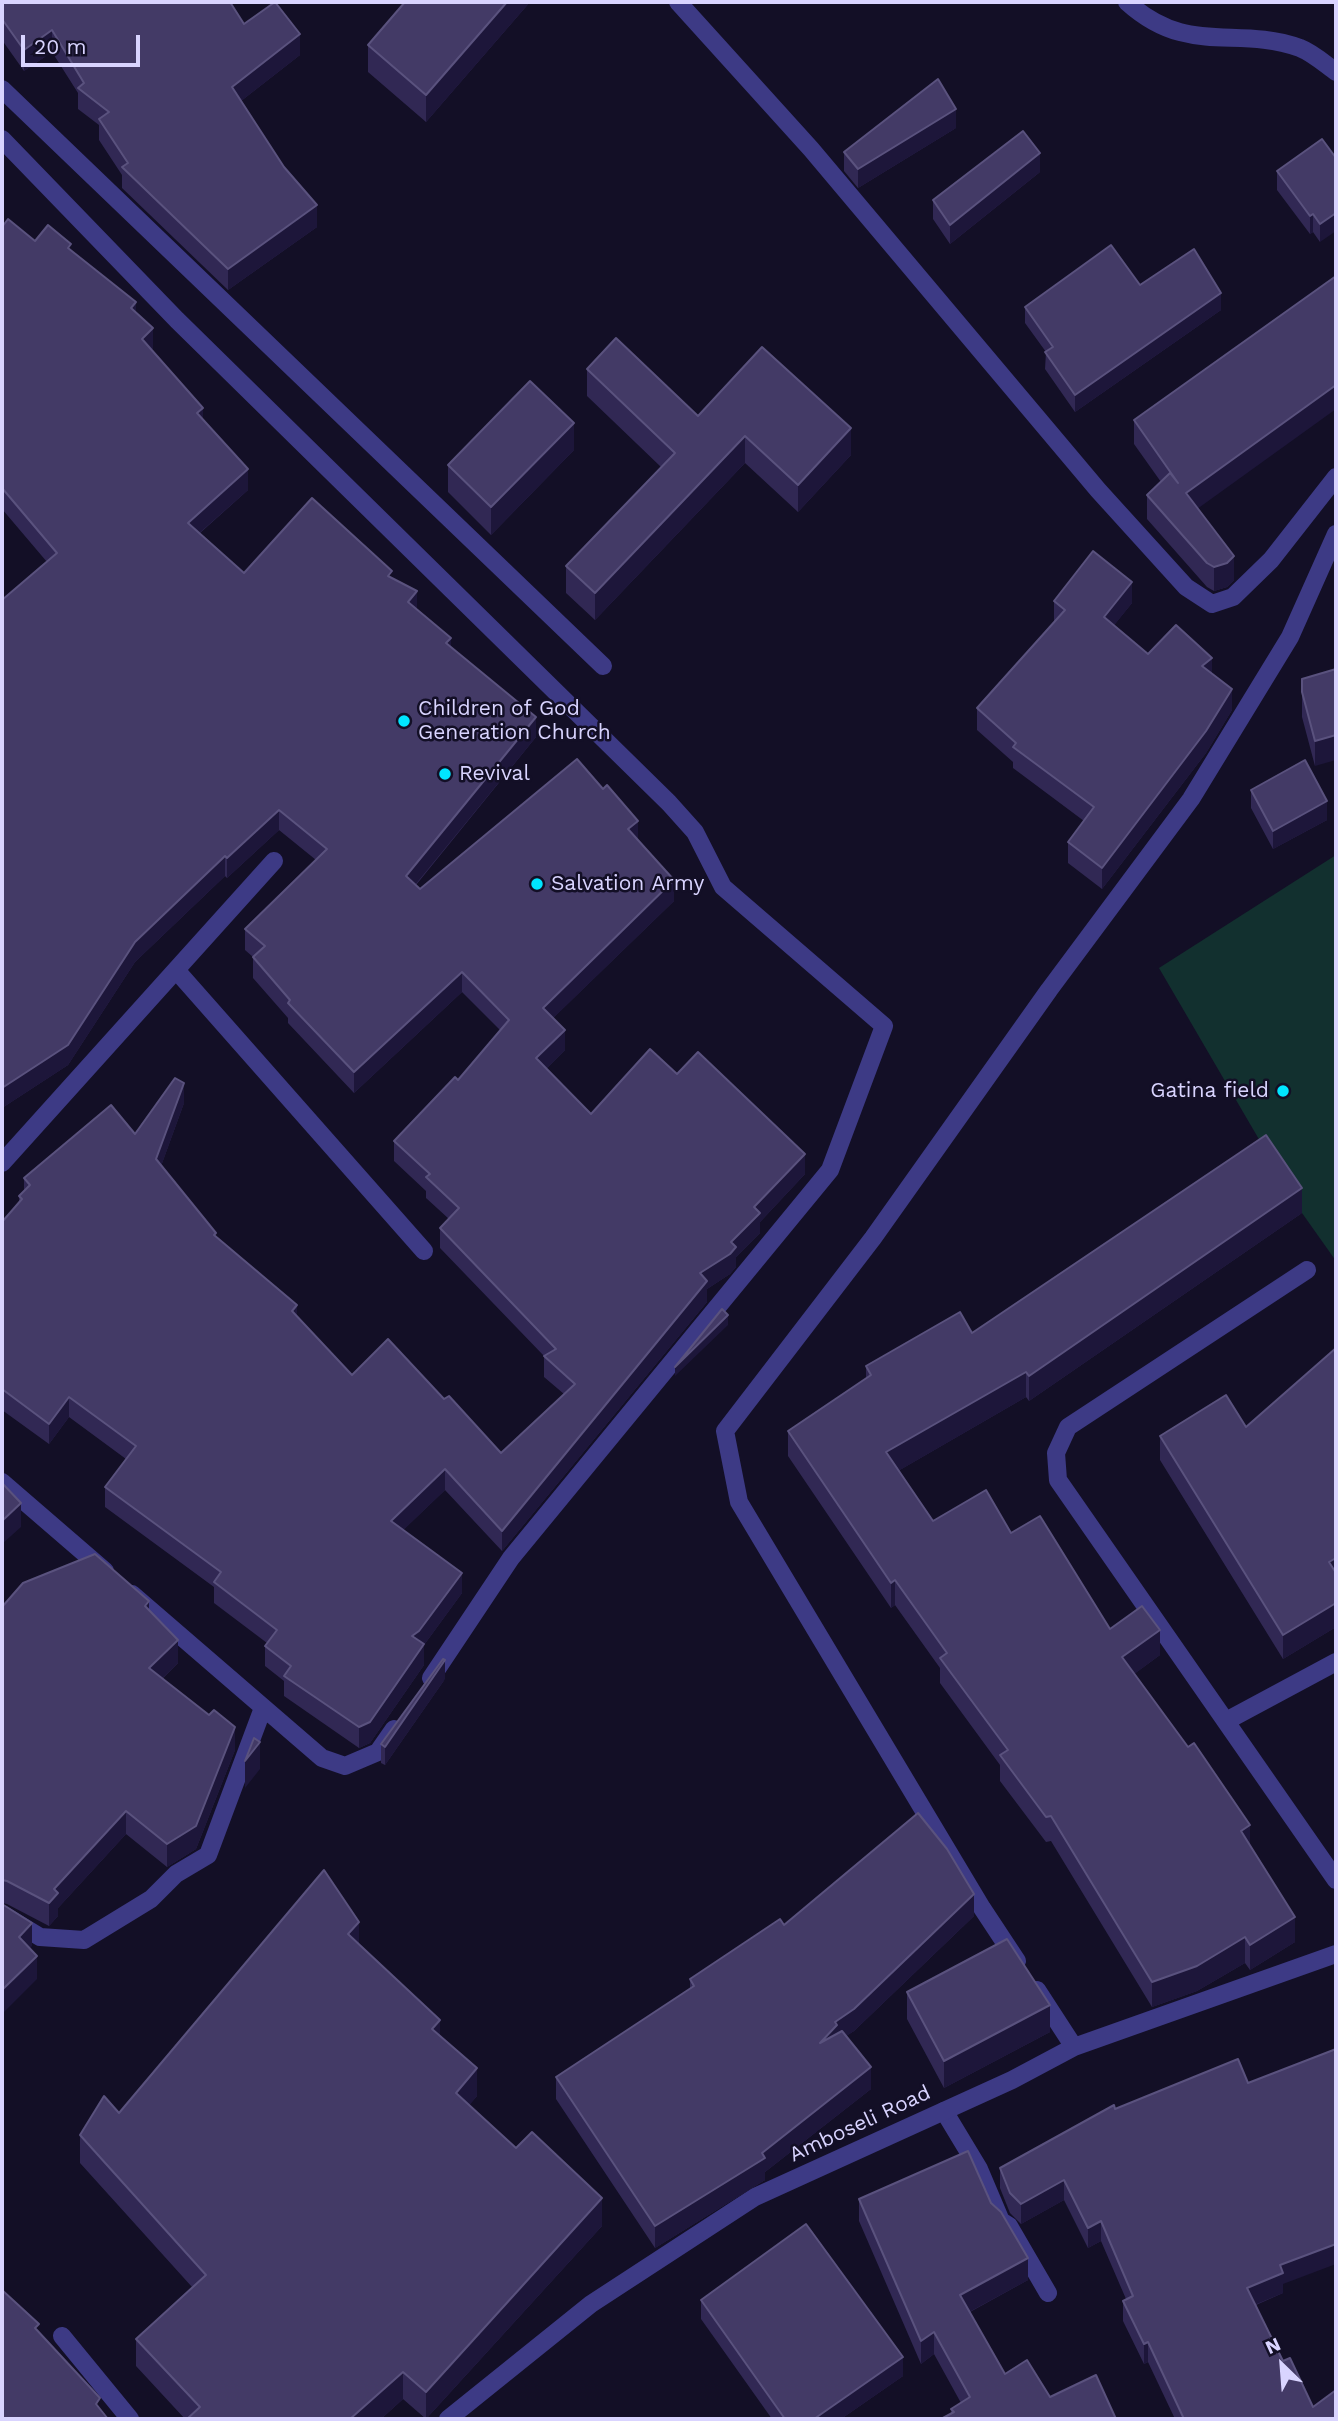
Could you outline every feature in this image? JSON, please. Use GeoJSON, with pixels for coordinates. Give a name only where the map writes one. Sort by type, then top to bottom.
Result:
{"type":"FeatureCollection","features":[{"type":"Feature","properties":{"kind":"street"},"geometry":{"type":"LineString","coordinates":[[678,2],[811,149],[1098,490],[1186,587],[1212,604],[1233,597],[1271,560],[1336,477]]}},
{"type":"Feature","properties":{"kind":"street"},"geometry":{"type":"LineString","coordinates":[[1127,2],[1184,35],[1212,40],[1255,38],[1302,49],[1336,72]]}},
{"type":"Feature","properties":{"kind":"street"},"geometry":{"type":"LineString","coordinates":[[2,89],[603,666]]}},
{"type":"Feature","properties":{"kind":"street"},"geometry":{"type":"LineString","coordinates":[[2,139],[177,320],[669,803],[695,832],[723,887],[884,1026],[830,1170],[511,1558],[421,1692]]}},
{"type":"Feature","properties":{"kind":"street"},"geometry":{"type":"LineString","coordinates":[[1074,2047],[982,1908],[739,1502],[725,1431],[873,1238],[1049,989],[1191,799],[1290,637],[1336,534]]}},
{"type":"Feature","properties":{"kind":"street"},"geometry":{"type":"LineString","coordinates":[[2,1163],[274,861]]}},
{"type":"Feature","properties":{"kind":"street"},"geometry":{"type":"LineString","coordinates":[[176,970],[424,1251]]}},
{"type":"Feature","properties":{"kind":"street"},"geometry":{"type":"LineString","coordinates":[[1307,1270],[1068,1427],[1056,1453],[1058,1480],[1228,1720],[1336,1880]]}},
{"type":"Feature","properties":{"kind":"street"},"geometry":{"type":"LineString","coordinates":[[2,1482],[322,1758],[345,1766],[378,1752],[405,1714]]}},
{"type":"Feature","properties":{"kind":"street"},"geometry":{"type":"LineString","coordinates":[[1228,1720],[1336,1662]]}},
{"type":"Feature","properties":{"kind":"street"},"geometry":{"type":"LineString","coordinates":[[2,1914],[40,1937],[84,1940],[151,1899],[176,1874],[208,1855],[263,1708]]}},
{"type":"Feature","properties":{"kind":"street","name":"Amboseli Road"},"geometry":{"type":"LineString","coordinates":[[448,2419],[592,2304],[755,2197],[944,2111],[1074,2047],[1336,1954]]}},
{"type":"Feature","properties":{"kind":"street"},"geometry":{"type":"LineString","coordinates":[[944,2111],[979,2169],[1001,2221],[1009,2226],[1048,2292]]}},
{"type":"Feature","properties":{"kind":"street"},"geometry":{"type":"LineString","coordinates":[[62,2336],[130,2419]]}},
{"type":"Feature","properties":{"kind":"green space","name":"Gatina field"},"geometry":{"type":"Polygon","coordinates":[[[1336,855],[1336,1261],[1302,1213],[1159,968],[1336,855]]]}},
{"type":"Feature","properties":{"kind":"building"},"geometry":{"type":"Polygon","coordinates":[[[2,2],[230,2],[244,24],[275,2],[300,34],[232,87],[284,167],[317,205],[228,269],[122,167],[128,163],[99,119],[109,112],[78,88],[84,83],[52,30],[24,50],[2,19],[2,2]]]}},
{"type":"Feature","properties":{"kind":"building"},"geometry":{"type":"Polygon","coordinates":[[[405,2],[507,2],[426,95],[368,45],[405,2]]]}},
{"type":"Feature","properties":{"kind":"building"},"geometry":{"type":"Polygon","coordinates":[[[938,79],[956,109],[858,169],[844,152],[938,79]]]}},
{"type":"Feature","properties":{"kind":"building"},"geometry":{"type":"Polygon","coordinates":[[[1023,131],[1040,153],[950,225],[933,200],[1023,131]]]}},
{"type":"Feature","properties":{"kind":"building"},"geometry":{"type":"Polygon","coordinates":[[[1322,139],[1336,158],[1336,213],[1320,224],[1313,214],[1310,216],[1277,171],[1322,139]]]}},
{"type":"Feature","properties":{"kind":"building"},"geometry":{"type":"Polygon","coordinates":[[[8,219],[35,241],[48,225],[71,244],[68,248],[136,302],[131,308],[153,328],[142,339],[203,408],[197,413],[248,469],[188,523],[244,573],[312,498],[392,571],[388,576],[417,591],[408,602],[451,638],[446,643],[536,717],[406,876],[420,889],[577,759],[603,789],[607,785],[638,821],[628,829],[674,880],[543,1008],[565,1030],[536,1058],[591,1114],[650,1049],[677,1074],[698,1052],[805,1154],[754,1207],[760,1213],[731,1242],[736,1247],[730,1254],[700,1273],[707,1281],[502,1531],[445,1469],[391,1521],[462,1573],[419,1631],[412,1636],[424,1644],[370,1722],[359,1727],[284,1676],[291,1666],[265,1646],[277,1630],[214,1582],[221,1572],[105,1487],[136,1446],[69,1397],[49,1424],[2,1389],[2,1222],[22,1199],[19,1196],[30,1185],[24,1178],[111,1105],[135,1134],[175,1078],[184,1083],[156,1159],[216,1233],[214,1235],[297,1305],[292,1311],[352,1375],[388,1339],[444,1399],[449,1396],[501,1453],[575,1384],[544,1356],[556,1349],[440,1228],[459,1208],[426,1177],[430,1174],[394,1141],[455,1077],[458,1080],[509,1020],[462,972],[354,1072],[288,1003],[290,1000],[253,957],[265,946],[245,929],[327,849],[279,810],[227,858],[225,856],[135,942],[68,1045],[2,1088],[2,600],[57,553],[2,488],[2,227],[8,219]]]}},
{"type":"Feature","properties":{"kind":"building"},"geometry":{"type":"Polygon","coordinates":[[[1111,245],[1140,285],[1194,249],[1221,293],[1075,395],[1045,352],[1053,347],[1025,307],[1111,245]]]}},
{"type":"Feature","properties":{"kind":"building"},"geometry":{"type":"Polygon","coordinates":[[[1336,276],[1336,385],[1186,493],[1234,556],[1227,563],[1214,567],[1207,563],[1147,495],[1170,473],[1178,483],[1134,420],[1336,276]]]}},
{"type":"Feature","properties":{"kind":"building"},"geometry":{"type":"Polygon","coordinates":[[[616,338],[698,416],[762,347],[851,428],[798,485],[745,436],[595,593],[566,566],[675,453],[587,369],[616,338]]]}},
{"type":"Feature","properties":{"kind":"building"},"geometry":{"type":"Polygon","coordinates":[[[530,381],[574,423],[491,507],[448,465],[530,381]]]}},
{"type":"Feature","properties":{"kind":"building"},"geometry":{"type":"Polygon","coordinates":[[[1093,551],[1132,582],[1104,617],[1148,654],[1176,625],[1212,658],[1202,666],[1232,689],[1206,731],[1102,868],[1068,842],[1094,807],[1013,747],[1016,743],[977,708],[1065,610],[1054,601],[1093,551]]]}},
{"type":"Feature","properties":{"kind":"building"},"geometry":{"type":"Polygon","coordinates":[[[1336,669],[1336,735],[1315,741],[1302,692],[1302,679],[1336,669]]]}},
{"type":"Feature","properties":{"kind":"building"},"geometry":{"type":"Polygon","coordinates":[[[1305,760],[1327,801],[1273,831],[1251,790],[1305,760]]]}},
{"type":"Feature","properties":{"kind":"building"},"geometry":{"type":"Polygon","coordinates":[[[1266,1135],[1302,1188],[1029,1376],[1026,1372],[886,1452],[933,1521],[986,1490],[1011,1533],[1040,1516],[1110,1629],[1142,1606],[1160,1630],[1122,1657],[1188,1747],[1194,1743],[1250,1825],[1241,1831],[1295,1917],[1250,1945],[1245,1937],[1197,1966],[1152,1982],[1051,1816],[1046,1817],[1000,1755],[1008,1750],[940,1658],[947,1653],[895,1580],[891,1583],[788,1431],[871,1375],[866,1366],[960,1312],[972,1333],[1266,1135]]]}},
{"type":"Feature","properties":{"kind":"building"},"geometry":{"type":"Polygon","coordinates":[[[722,1309],[728,1315],[675,1367],[722,1309]]]}},
{"type":"Feature","properties":{"kind":"building"},"geometry":{"type":"Polygon","coordinates":[[[1336,1348],[1336,1558],[1329,1562],[1336,1573],[1336,1603],[1283,1635],[1160,1436],[1226,1395],[1246,1427],[1336,1348]]]}},
{"type":"Feature","properties":{"kind":"building"},"geometry":{"type":"Polygon","coordinates":[[[2,1483],[21,1503],[2,1521],[2,1483]]]}},
{"type":"Feature","properties":{"kind":"building"},"geometry":{"type":"Polygon","coordinates":[[[95,1554],[149,1601],[145,1606],[178,1640],[149,1668],[209,1715],[214,1710],[235,1727],[196,1826],[167,1844],[126,1811],[54,1889],[58,1893],[49,1903],[2,1880],[2,1607],[23,1583],[95,1554]]]}},
{"type":"Feature","properties":{"kind":"building"},"geometry":{"type":"Polygon","coordinates":[[[443,1659],[445,1660],[385,1747],[381,1744],[443,1659]]]}},
{"type":"Feature","properties":{"kind":"building"},"geometry":{"type":"Polygon","coordinates":[[[254,1738],[260,1742],[245,1761],[254,1738]]]}},
{"type":"Feature","properties":{"kind":"building"},"geometry":{"type":"Polygon","coordinates":[[[918,1813],[947,1849],[974,1894],[854,2009],[835,2022],[837,2025],[820,2043],[842,2031],[871,2067],[762,2153],[765,2158],[655,2226],[556,2077],[694,1986],[690,1979],[780,1919],[784,1925],[918,1813]]]}},
{"type":"Feature","properties":{"kind":"building"},"geometry":{"type":"Polygon","coordinates":[[[324,1870],[359,1922],[348,1934],[440,2020],[432,2029],[477,2068],[456,2093],[516,2148],[532,2132],[602,2198],[426,2392],[403,2372],[350,2419],[187,2419],[200,2407],[136,2339],[206,2275],[80,2135],[104,2096],[119,2113],[324,1870]]]}},
{"type":"Feature","properties":{"kind":"building"},"geometry":{"type":"Polygon","coordinates":[[[2,1904],[32,1923],[19,1937],[37,1956],[2,1990],[2,1904]]]}},
{"type":"Feature","properties":{"kind":"building"},"geometry":{"type":"Polygon","coordinates":[[[1007,1939],[1050,2005],[944,2061],[907,1992],[1007,1939]]]}},
{"type":"Feature","properties":{"kind":"building"},"geometry":{"type":"Polygon","coordinates":[[[1336,2049],[1336,2244],[1280,2265],[1283,2273],[1247,2288],[1283,2361],[1290,2358],[1313,2407],[1336,2390],[1336,2419],[1184,2419],[1148,2342],[1144,2344],[1123,2301],[1133,2296],[1101,2221],[1088,2228],[1064,2180],[1021,2204],[1010,2193],[1000,2168],[1114,2105],[1115,2109],[1238,2059],[1248,2083],[1336,2049]]]}},
{"type":"Feature","properties":{"kind":"building"},"geometry":{"type":"Polygon","coordinates":[[[968,2151],[991,2203],[1001,2212],[1028,2258],[960,2295],[1005,2374],[1027,2360],[1050,2397],[1096,2375],[1116,2419],[941,2419],[954,2412],[951,2409],[970,2397],[934,2332],[921,2341],[859,2199],[968,2151]]]}},
{"type":"Feature","properties":{"kind":"building"},"geometry":{"type":"Polygon","coordinates":[[[806,2224],[903,2357],[814,2419],[785,2419],[701,2300],[806,2224]]]}},
{"type":"Feature","properties":{"kind":"building"},"geometry":{"type":"Polygon","coordinates":[[[2,2290],[39,2324],[35,2328],[100,2398],[96,2404],[108,2419],[2,2419],[2,2290]]]}},
{"type":"Feature","properties":{"kind":"place","name":"Children of God Generation Church"},"geometry":{"type":"Point","coordinates":[404,721]}},
{"type":"Feature","properties":{"kind":"place","name":"Revival"},"geometry":{"type":"Point","coordinates":[445,774]}},
{"type":"Feature","properties":{"kind":"place","name":"Salvation Army"},"geometry":{"type":"Point","coordinates":[537,884]}},
{"type":"Feature","properties":{"kind":"place","name":"Gatina field"},"geometry":{"type":"Point","coordinates":[1283,1091]}}]}
